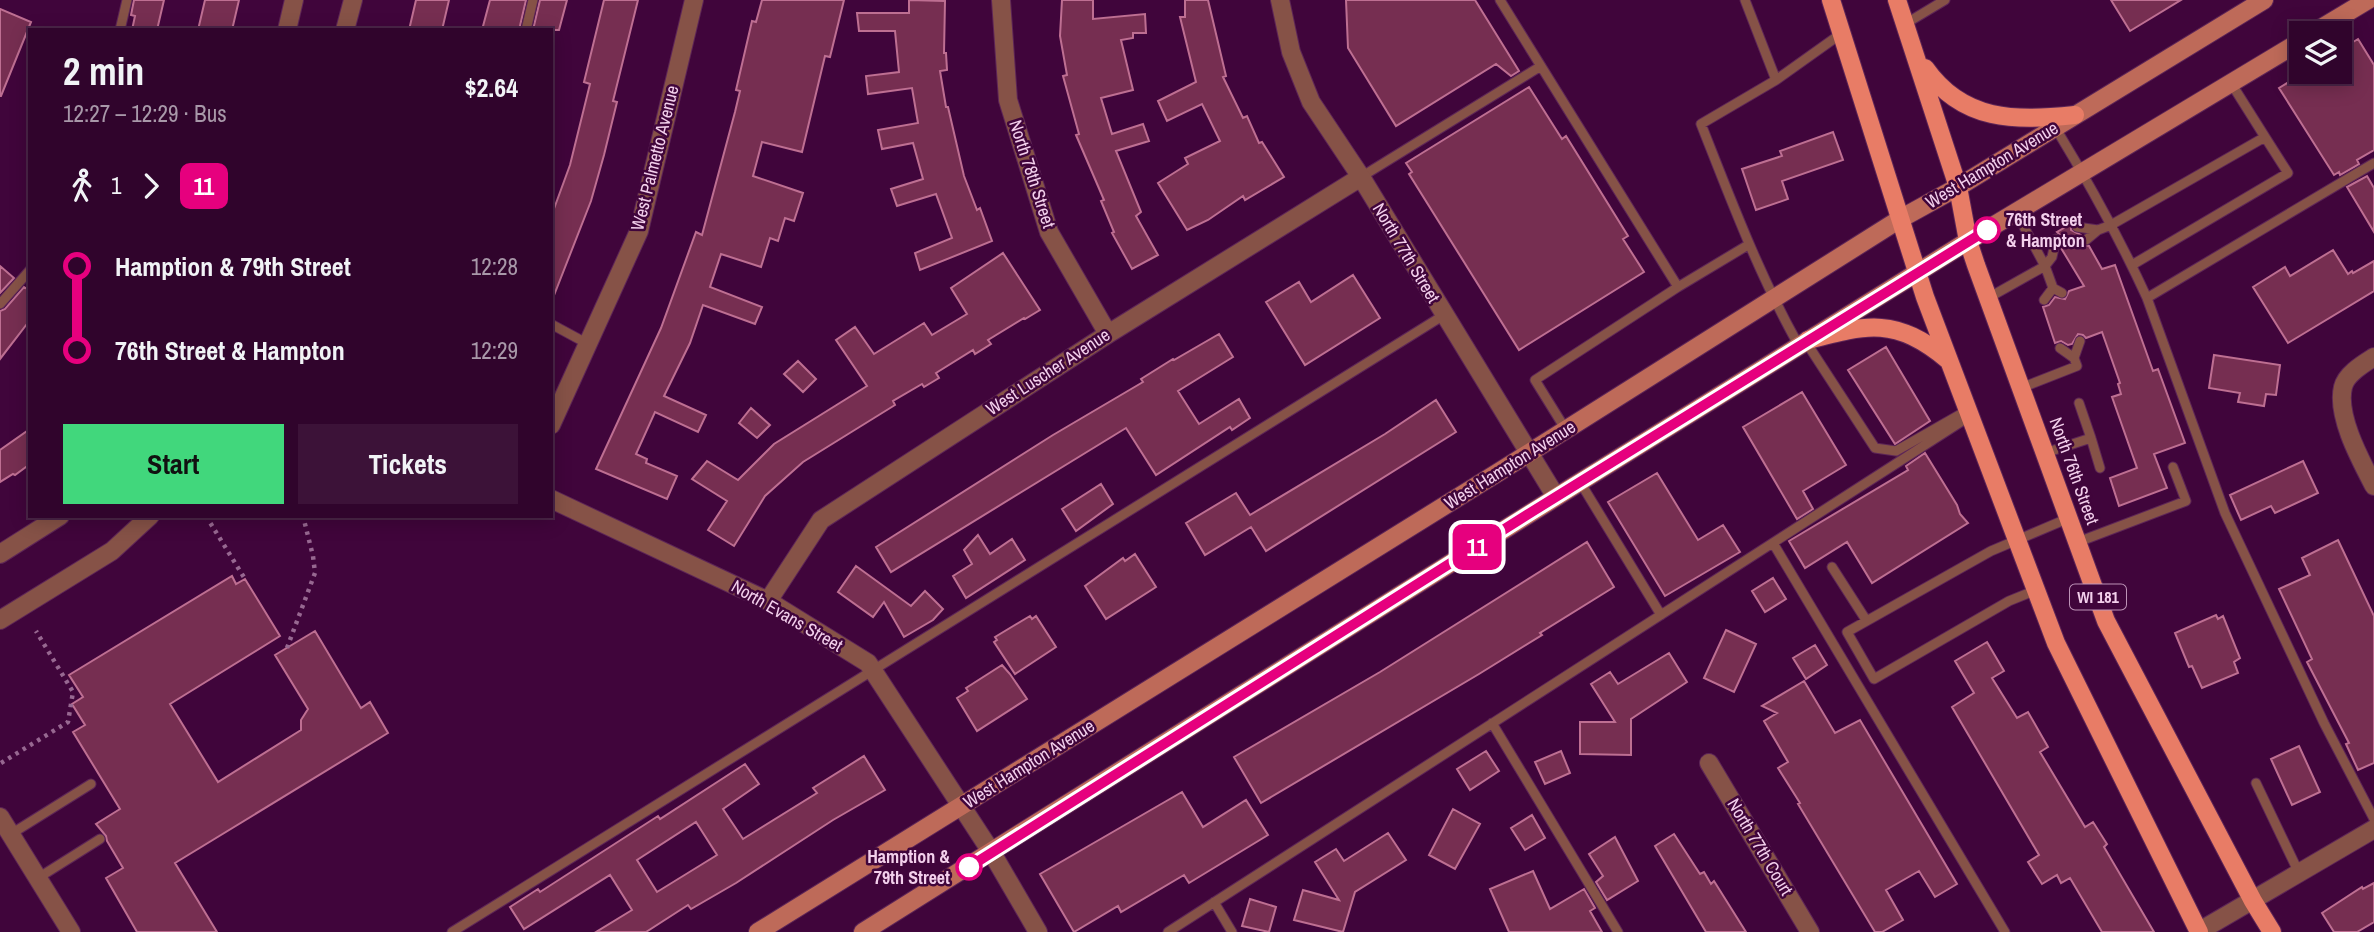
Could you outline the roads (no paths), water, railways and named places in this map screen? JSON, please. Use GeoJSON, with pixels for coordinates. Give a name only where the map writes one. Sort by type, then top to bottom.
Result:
{"type":"FeatureCollection","features":[{"type":"Feature","properties":{"kind":"main road","name":"WI 181"},"geometry":{"type":"LineString","coordinates":[[1831,0],[1917,273],[2056,643],[2199,932]]}},
{"type":"Feature","properties":{"kind":"main road","name":"North 76th Street"},"geometry":{"type":"LineString","coordinates":[[1897,0],[1958,187],[1968,241],[2106,621],[2253,901],[2272,932]]}},
{"type":"Feature","properties":{"kind":"main road","name":"West Hampton Avenue"},"geometry":{"type":"LineString","coordinates":[[758,932],[1528,454],[1900,219],[1958,187],[2264,0]]}},
{"type":"Feature","properties":{"kind":"main road"},"geometry":{"type":"LineString","coordinates":[[2333,21],[2368,0]]}},
{"type":"Feature","properties":{"kind":"main road"},"geometry":{"type":"LineString","coordinates":[[1912,45],[1937,85],[1967,106],[2028,120],[2075,115]]}},
{"type":"Feature","properties":{"kind":"main road"},"geometry":{"type":"LineString","coordinates":[[863,932],[1968,241],[2289,48]]}},
{"type":"Feature","properties":{"kind":"main road"},"geometry":{"type":"LineString","coordinates":[[1804,343],[1847,330],[1868,326],[1882,327],[1912,336],[1950,361]]}},
{"type":"Feature","properties":{"kind":"street"},"geometry":{"type":"LineString","coordinates":[[287,28],[294,0]]}},
{"type":"Feature","properties":{"kind":"street"},"geometry":{"type":"LineString","coordinates":[[346,28],[353,0]]}},
{"type":"Feature","properties":{"kind":"street","name":"West Palmetto Avenue"},"geometry":{"type":"LineString","coordinates":[[553,421],[639,231],[694,0]]}},
{"type":"Feature","properties":{"kind":"street","name":"North 78th Street"},"geometry":{"type":"LineString","coordinates":[[1001,0],[1008,100],[1049,232],[1108,334]]}},
{"type":"Feature","properties":{"kind":"street","name":"North 77th Street"},"geometry":{"type":"LineString","coordinates":[[1280,0],[1291,52],[1311,102],[1361,177],[1556,497]]}},
{"type":"Feature","properties":{"kind":"street","name":"West Luscher Avenue"},"geometry":{"type":"LineString","coordinates":[[768,601],[821,520],[1108,334],[1361,177]]}},
{"type":"Feature","properties":{"kind":"street"},"geometry":{"type":"LineString","coordinates":[[2374,357],[2347,379],[2342,388],[2348,428],[2374,486]]}},
{"type":"Feature","properties":{"kind":"street","name":"North Evans Street"},"geometry":{"type":"LineString","coordinates":[[553,500],[768,601],[868,663],[992,853],[1038,932]]}},
{"type":"Feature","properties":{"kind":"street"},"geometry":{"type":"LineString","coordinates":[[0,554],[57,518]]}},
{"type":"Feature","properties":{"kind":"street"},"geometry":{"type":"LineString","coordinates":[[0,620],[112,551],[148,518]]}},
{"type":"Feature","properties":{"kind":"street","name":"North 77th Court"},"geometry":{"type":"LineString","coordinates":[[1709,763],[1810,932]]}},
{"type":"Feature","properties":{"kind":"street"},"geometry":{"type":"LineString","coordinates":[[3,824],[71,932]]}},
{"type":"Feature","properties":{"kind":"street"},"geometry":{"type":"LineString","coordinates":[[2199,932],[2374,829]]}},
{"type":"Feature","properties":{"kind":"lane"},"geometry":{"type":"LineString","coordinates":[[120,28],[127,0]]}},
{"type":"Feature","properties":{"kind":"lane"},"geometry":{"type":"LineString","coordinates":[[526,28],[533,0]]}},
{"type":"Feature","properties":{"kind":"lane"},"geometry":{"type":"LineString","coordinates":[[1500,0],[1678,286]]}},
{"type":"Feature","properties":{"kind":"lane"},"geometry":{"type":"LineString","coordinates":[[1745,0],[1776,80]]}},
{"type":"Feature","properties":{"kind":"lane"},"geometry":{"type":"LineString","coordinates":[[1905,24],[1945,0]]}},
{"type":"Feature","properties":{"kind":"lane"},"geometry":{"type":"LineString","coordinates":[[1842,33],[1776,80],[1701,124],[1748,245],[1773,300],[1875,448],[1896,451],[1969,413]]}},
{"type":"Feature","properties":{"kind":"lane"},"geometry":{"type":"LineString","coordinates":[[1361,177],[1541,66]]}},
{"type":"Feature","properties":{"kind":"lane"},"geometry":{"type":"LineString","coordinates":[[2132,265],[2288,173],[2231,83]]}},
{"type":"Feature","properties":{"kind":"lane"},"geometry":{"type":"LineString","coordinates":[[2055,127],[2083,172],[2132,265],[2147,298],[2225,513],[2324,723],[2374,818]]}},
{"type":"Feature","properties":{"kind":"lane"},"geometry":{"type":"LineString","coordinates":[[2086,240],[2098,230],[2265,137]]}},
{"type":"Feature","properties":{"kind":"lane"},"geometry":{"type":"LineString","coordinates":[[2147,298],[2374,163]]}},
{"type":"Feature","properties":{"kind":"lane"},"geometry":{"type":"LineString","coordinates":[[2016,212],[2045,266],[2053,288],[2062,293]]}},
{"type":"Feature","properties":{"kind":"lane"},"geometry":{"type":"LineString","coordinates":[[2077,227],[2098,230]]}},
{"type":"Feature","properties":{"kind":"lane"},"geometry":{"type":"LineString","coordinates":[[1988,298],[2045,266],[2052,257],[2056,239]]}},
{"type":"Feature","properties":{"kind":"lane"},"geometry":{"type":"LineString","coordinates":[[1566,430],[1535,380],[1678,286],[1748,245]]}},
{"type":"Feature","properties":{"kind":"lane"},"geometry":{"type":"LineString","coordinates":[[2052,257],[2064,253]]}},
{"type":"Feature","properties":{"kind":"lane"},"geometry":{"type":"LineString","coordinates":[[0,304],[28,272]]}},
{"type":"Feature","properties":{"kind":"lane"},"geometry":{"type":"LineString","coordinates":[[2044,300],[2053,288]]}},
{"type":"Feature","properties":{"kind":"lane"},"geometry":{"type":"LineString","coordinates":[[452,932],[1444,315]]}},
{"type":"Feature","properties":{"kind":"lane"},"geometry":{"type":"LineString","coordinates":[[553,325],[588,344]]}},
{"type":"Feature","properties":{"kind":"lane"},"geometry":{"type":"LineString","coordinates":[[2074,358],[2080,341]]}},
{"type":"Feature","properties":{"kind":"lane"},"geometry":{"type":"LineString","coordinates":[[2021,388],[2077,366],[2074,358],[2060,348]]}},
{"type":"Feature","properties":{"kind":"lane"},"geometry":{"type":"LineString","coordinates":[[2079,403],[2100,468]]}},
{"type":"Feature","properties":{"kind":"lane"},"geometry":{"type":"LineString","coordinates":[[1168,932],[1773,543],[1969,413]]}},
{"type":"Feature","properties":{"kind":"lane"},"geometry":{"type":"LineString","coordinates":[[2045,453],[2091,438]]}},
{"type":"Feature","properties":{"kind":"lane"},"geometry":{"type":"LineString","coordinates":[[2078,541],[2186,501],[2173,467]]}},
{"type":"Feature","properties":{"kind":"lane"},"geometry":{"type":"LineString","coordinates":[[1580,482],[1661,615]]}},
{"type":"Feature","properties":{"kind":"lane"},"geometry":{"type":"LineString","coordinates":[[2036,590],[2009,601],[1874,680],[1847,632],[2017,538],[2069,518]]}},
{"type":"Feature","properties":{"kind":"lane"},"geometry":{"type":"LineString","coordinates":[[1773,543],[2005,932]]}},
{"type":"Feature","properties":{"kind":"lane"},"geometry":{"type":"LineString","coordinates":[[1832,567],[1867,620]]}},
{"type":"Feature","properties":{"kind":"lane"},"geometry":{"type":"LineString","coordinates":[[1492,723],[1618,932]]}},
{"type":"Feature","properties":{"kind":"lane"},"geometry":{"type":"LineString","coordinates":[[2256,783],[2300,873]]}},
{"type":"Feature","properties":{"kind":"lane"},"geometry":{"type":"LineString","coordinates":[[3,824],[91,784]]}},
{"type":"Feature","properties":{"kind":"lane"},"geometry":{"type":"LineString","coordinates":[[38,878],[100,839]]}},
{"type":"Feature","properties":{"kind":"lane"},"geometry":{"type":"LineString","coordinates":[[1214,902],[1232,932]]}},
{"type":"Feature","properties":{"kind":"place","name":"76th Street & Hampton"},"geometry":{"type":"Point","coordinates":[1987,230]}},
{"type":"Feature","properties":{"kind":"place","name":"Hamption & 79th Street"},"geometry":{"type":"Point","coordinates":[969,867]}}]}
